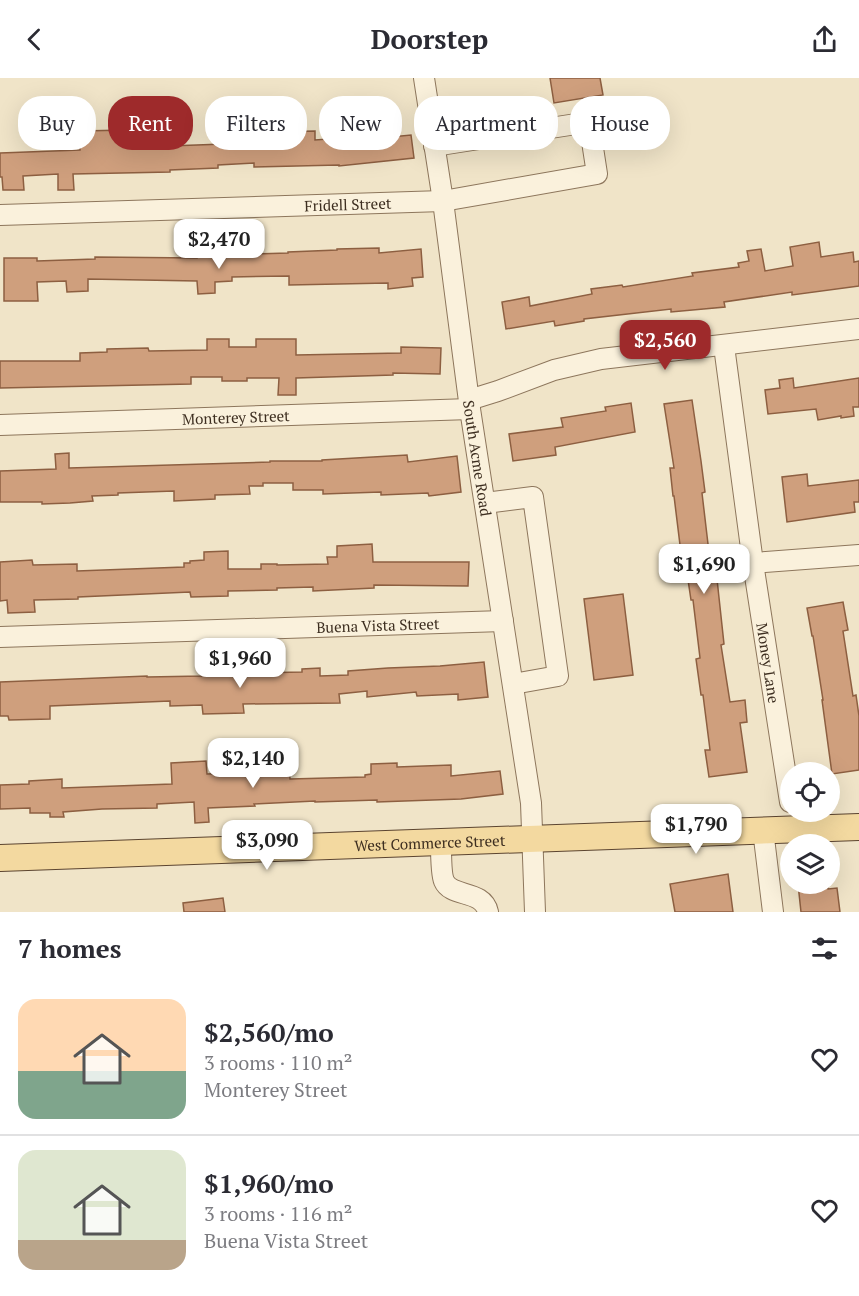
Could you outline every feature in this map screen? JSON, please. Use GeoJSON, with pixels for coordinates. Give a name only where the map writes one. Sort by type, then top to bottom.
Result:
{"type":"FeatureCollection","features":[{"type":"Feature","properties":{"kind":"main road","name":"West Commerce Street"},"geometry":{"type":"LineString","coordinates":[[0,858],[763,830],[787,822]]}},
{"type":"Feature","properties":{"kind":"main road","name":"West Commerce Street"},"geometry":{"type":"LineString","coordinates":[[812,822],[859,827]]}},
{"type":"Feature","properties":{"kind":"street","name":"South Acme Road"},"geometry":{"type":"LineString","coordinates":[[424,78],[427,96]]}},
{"type":"Feature","properties":{"kind":"street","name":"Fridell Street"},"geometry":{"type":"LineString","coordinates":[[0,215],[443,201],[597,174],[589,122],[558,127]]}},
{"type":"Feature","properties":{"kind":"street","name":"South Acme Road"},"geometry":{"type":"LineString","coordinates":[[435,150],[470,404],[531,803],[535,912]]}},
{"type":"Feature","properties":{"kind":"street","name":"Monterey Street"},"geometry":{"type":"LineString","coordinates":[[0,425],[470,404],[554,370],[600,359],[859,329]]}},
{"type":"Feature","properties":{"kind":"street","name":"Money Lane"},"geometry":{"type":"LineString","coordinates":[[724,346],[753,563],[784,762]]}},
{"type":"Feature","properties":{"kind":"street"},"geometry":{"type":"LineString","coordinates":[[485,503],[533,497],[558,676],[513,684]]}},
{"type":"Feature","properties":{"kind":"street"},"geometry":{"type":"LineString","coordinates":[[753,563],[859,555]]}},
{"type":"Feature","properties":{"kind":"street","name":"Buena Vista Street"},"geometry":{"type":"LineString","coordinates":[[0,637],[503,621]]}},
{"type":"Feature","properties":{"kind":"street"},"geometry":{"type":"LineString","coordinates":[[763,830],[773,912]]}},
{"type":"Feature","properties":{"kind":"street"},"geometry":{"type":"LineString","coordinates":[[441,843],[444,880],[450,889],[475,897],[485,904],[488,912]]}},
{"type":"Feature","properties":{"kind":"building"},"geometry":{"type":"Polygon","coordinates":[[[550,78],[600,78],[603,95],[570,96],[570,100],[558,102],[558,96],[553,96],[550,78]]]}},
{"type":"Feature","properties":{"kind":"building"},"geometry":{"type":"Polygon","coordinates":[[[108,130],[108,150],[193,150],[193,145],[205,145],[205,150],[307,150],[307,131],[315,131],[315,140],[319,140],[319,150],[402,150],[402,136],[411,135],[414,158],[339,166],[254,167],[254,163],[218,165],[218,168],[170,170],[170,172],[73,174],[74,190],[58,190],[58,174],[23,176],[24,190],[3,190],[2,177],[0,177],[0,153],[96,150],[96,131],[108,130]]]}},
{"type":"Feature","properties":{"kind":"building"},"geometry":{"type":"Polygon","coordinates":[[[819,242],[821,257],[853,252],[854,262],[859,261],[859,286],[792,295],[792,292],[724,302],[725,307],[671,312],[671,309],[584,319],[584,321],[555,326],[554,321],[506,329],[502,302],[529,297],[530,306],[592,294],[591,289],[622,285],[623,287],[693,276],[692,273],[739,267],[738,263],[749,261],[747,251],[761,249],[765,271],[793,266],[790,247],[819,242]]]}},
{"type":"Feature","properties":{"kind":"building"},"geometry":{"type":"Polygon","coordinates":[[[379,248],[379,253],[421,249],[423,277],[412,278],[413,286],[388,289],[388,283],[289,285],[289,276],[232,277],[232,281],[215,282],[215,293],[198,294],[197,281],[88,279],[88,291],[67,292],[66,281],[37,282],[38,301],[4,301],[4,258],[37,258],[37,261],[95,259],[95,257],[197,258],[197,256],[379,248]]]}},
{"type":"Feature","properties":{"kind":"building"},"geometry":{"type":"Polygon","coordinates":[[[207,339],[229,339],[229,347],[256,347],[256,339],[296,339],[296,355],[401,353],[401,347],[441,348],[440,374],[393,373],[393,375],[296,378],[296,395],[278,395],[279,378],[222,381],[222,377],[191,377],[191,384],[0,388],[0,361],[80,361],[80,353],[107,352],[107,349],[207,350],[207,339]]]}},
{"type":"Feature","properties":{"kind":"building"},"geometry":{"type":"Polygon","coordinates":[[[793,378],[794,388],[859,378],[859,407],[853,407],[854,416],[818,420],[816,409],[768,414],[765,390],[780,388],[779,380],[793,378]]]}},
{"type":"Feature","properties":{"kind":"building"},"geometry":{"type":"Polygon","coordinates":[[[692,400],[705,492],[702,493],[710,561],[722,559],[725,577],[717,579],[724,644],[721,645],[730,702],[745,700],[747,722],[740,723],[747,772],[709,777],[705,750],[710,750],[696,659],[700,658],[693,600],[691,600],[684,553],[681,553],[670,468],[674,468],[664,404],[692,400]]]}},
{"type":"Feature","properties":{"kind":"building"},"geometry":{"type":"Polygon","coordinates":[[[631,403],[635,432],[555,447],[556,455],[513,461],[509,434],[563,427],[561,418],[606,411],[605,407],[631,403]]]}},
{"type":"Feature","properties":{"kind":"building"},"geometry":{"type":"Polygon","coordinates":[[[69,453],[69,468],[322,461],[407,455],[408,462],[457,456],[461,492],[429,496],[428,493],[381,495],[381,492],[323,494],[323,490],[293,490],[293,483],[263,483],[263,486],[249,486],[250,494],[215,495],[215,499],[174,501],[174,491],[92,496],[93,501],[70,503],[0,502],[0,471],[56,469],[55,454],[69,453]]]}},
{"type":"Feature","properties":{"kind":"building"},"geometry":{"type":"Polygon","coordinates":[[[807,474],[808,486],[859,480],[859,502],[854,502],[855,512],[787,522],[782,477],[807,474]]]}},
{"type":"Feature","properties":{"kind":"building"},"geometry":{"type":"Polygon","coordinates":[[[372,544],[373,562],[469,562],[468,586],[374,585],[374,588],[313,591],[313,587],[228,591],[228,596],[191,597],[190,592],[78,597],[78,599],[34,600],[35,612],[8,613],[7,600],[0,601],[0,562],[32,560],[33,565],[77,564],[77,571],[184,567],[184,563],[204,560],[204,552],[228,551],[228,569],[261,569],[261,564],[328,564],[327,557],[337,557],[337,546],[372,544]]]}},
{"type":"Feature","properties":{"kind":"building"},"geometry":{"type":"Polygon","coordinates":[[[623,594],[633,675],[594,680],[584,599],[623,594]]]}},
{"type":"Feature","properties":{"kind":"building"},"geometry":{"type":"Polygon","coordinates":[[[843,602],[848,630],[843,631],[853,696],[856,695],[859,716],[859,770],[840,773],[840,762],[830,762],[823,700],[807,608],[843,602]]]}},
{"type":"Feature","properties":{"kind":"building"},"geometry":{"type":"Polygon","coordinates":[[[484,662],[488,697],[458,700],[458,694],[417,696],[416,692],[367,697],[367,691],[339,694],[340,703],[243,704],[244,713],[203,714],[202,705],[170,706],[170,701],[50,706],[50,719],[9,720],[8,716],[0,716],[0,682],[302,672],[302,669],[320,668],[320,676],[348,675],[348,671],[484,662]]]}},
{"type":"Feature","properties":{"kind":"building"},"geometry":{"type":"Polygon","coordinates":[[[206,761],[207,774],[262,772],[262,764],[289,762],[290,779],[365,777],[371,774],[371,764],[397,763],[397,767],[451,765],[451,776],[500,771],[503,794],[461,799],[377,802],[377,800],[315,801],[208,808],[209,822],[195,823],[194,802],[157,804],[157,808],[63,812],[64,817],[50,817],[50,813],[30,813],[30,808],[0,809],[0,785],[62,779],[62,788],[172,784],[171,763],[206,761]]]}},
{"type":"Feature","properties":{"kind":"building"},"geometry":{"type":"Polygon","coordinates":[[[728,874],[733,912],[675,912],[670,884],[728,874]]]}},
{"type":"Feature","properties":{"kind":"building"},"geometry":{"type":"Polygon","coordinates":[[[799,894],[838,894],[840,912],[801,912],[799,894]]]}},
{"type":"Feature","properties":{"kind":"building"},"geometry":{"type":"Polygon","coordinates":[[[223,898],[225,912],[184,912],[183,903],[223,898]]]}}]}
